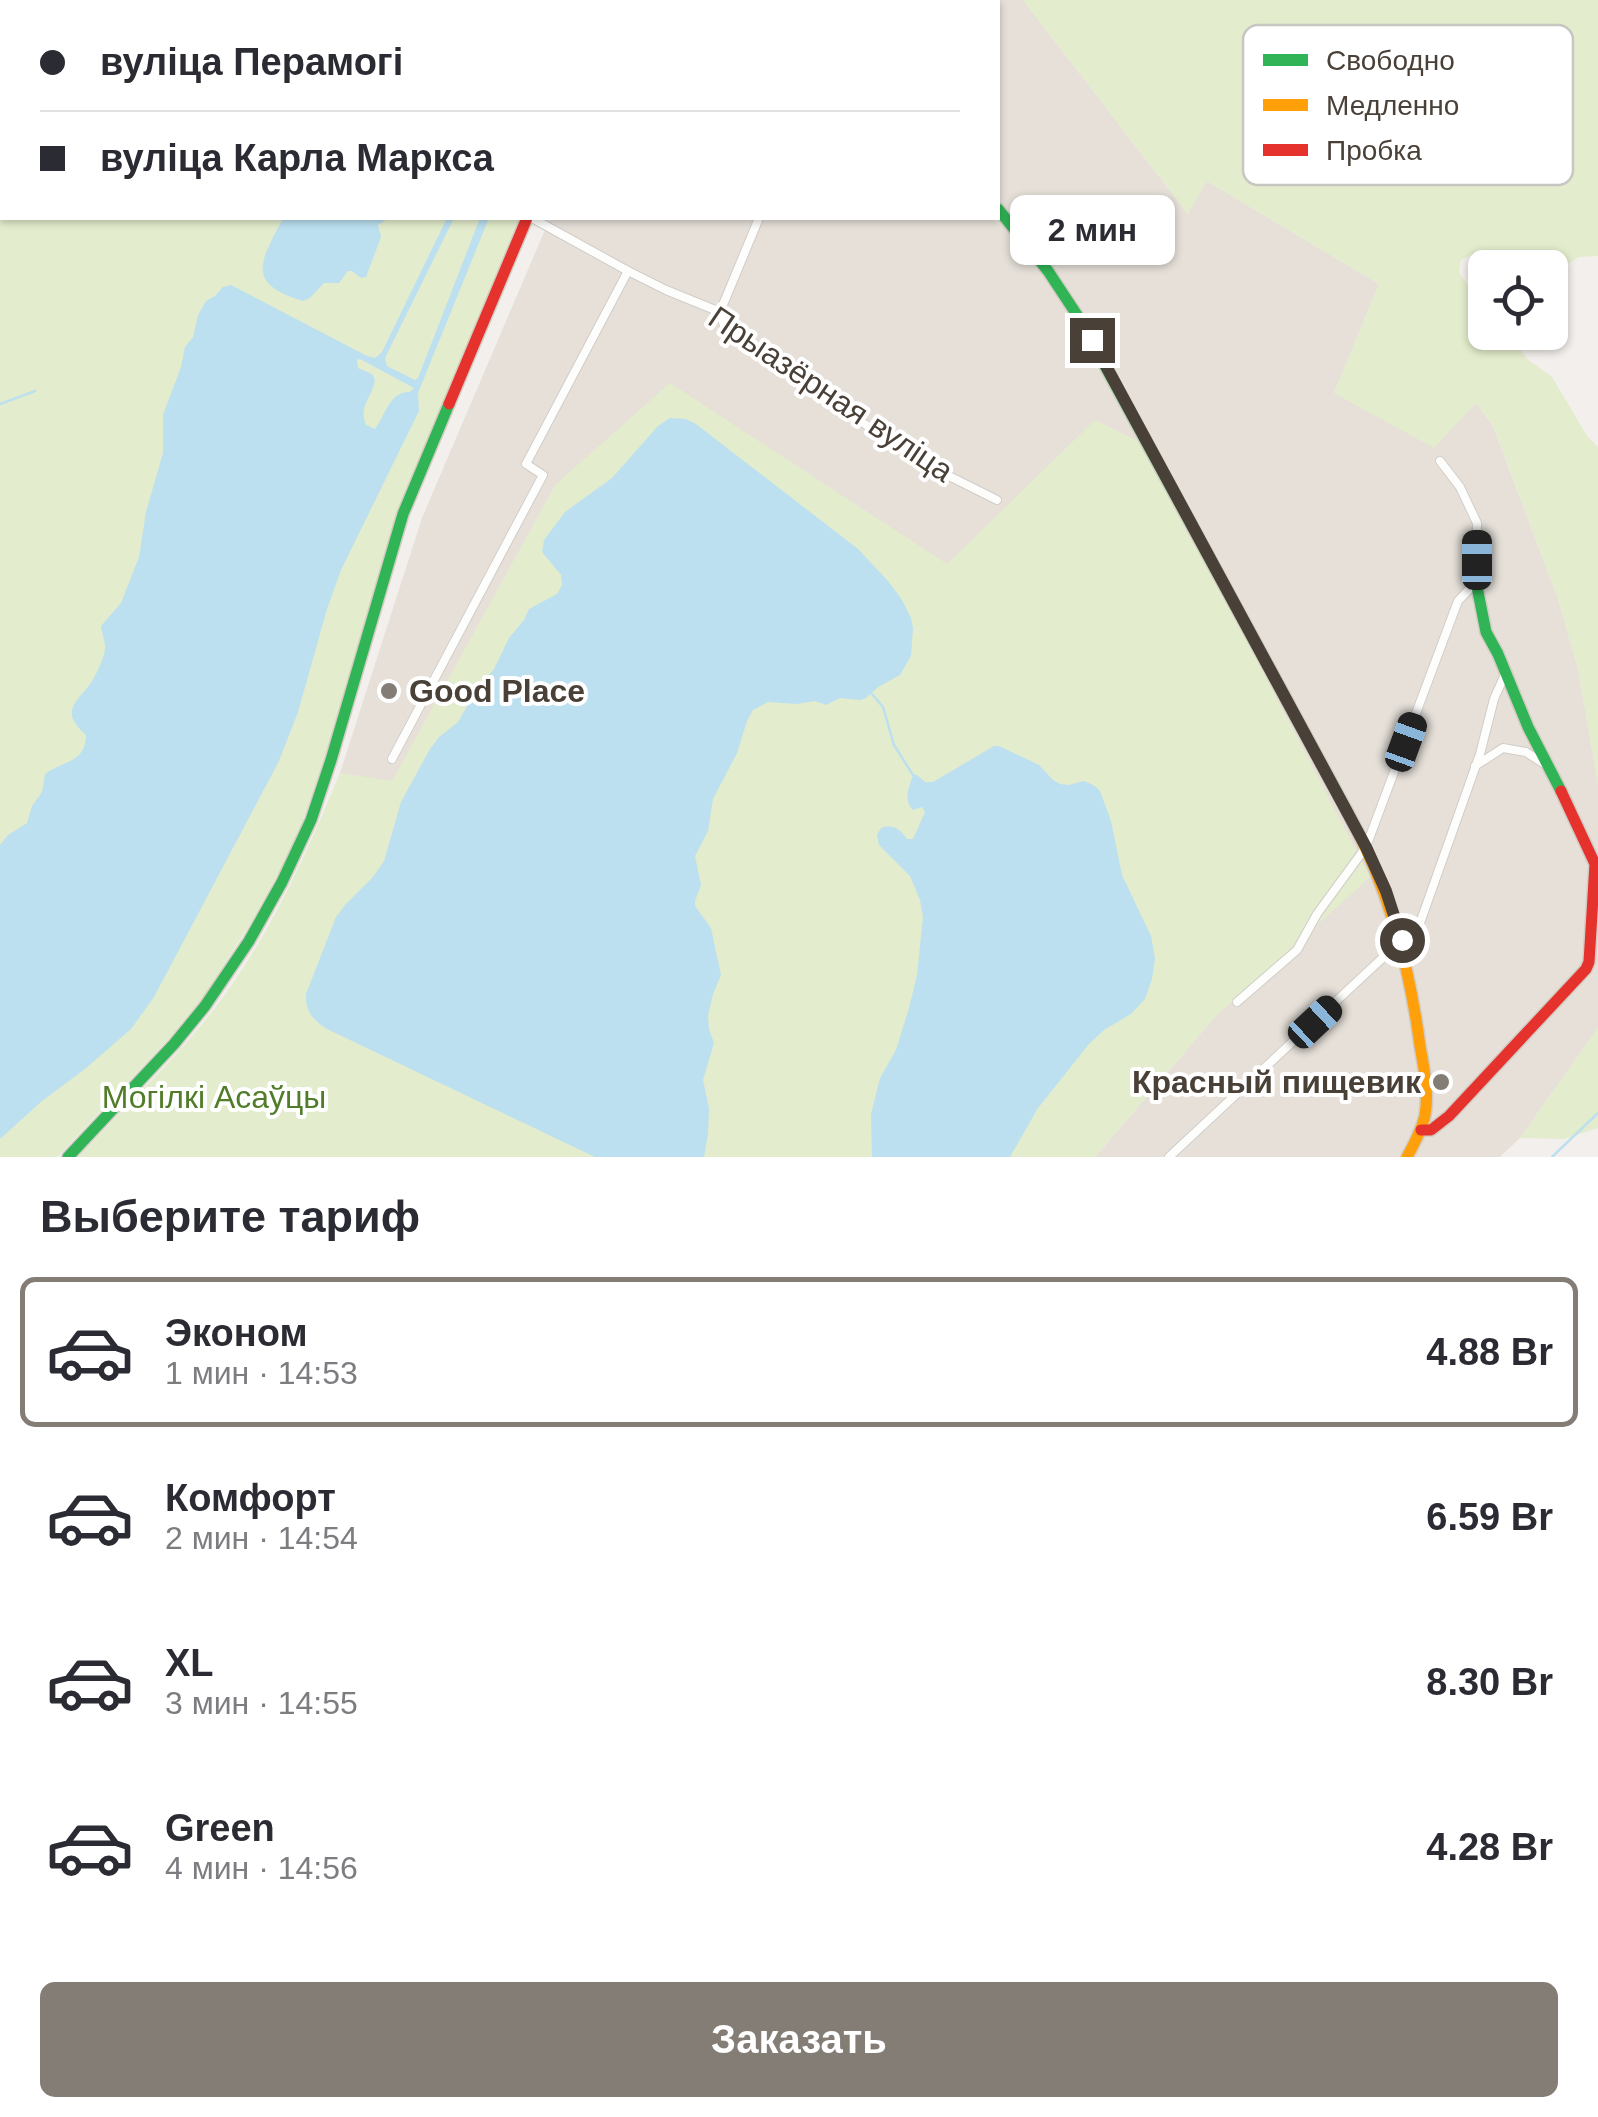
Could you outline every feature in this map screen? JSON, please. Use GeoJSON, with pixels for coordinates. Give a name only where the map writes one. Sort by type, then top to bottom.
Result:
{"type":"FeatureCollection","features":[{"type":"Feature","properties":{"kind":"street"},"geometry":{"type":"LineString","coordinates":[[1000,211],[1080,318],[1366,847],[1386,891],[1414,995],[1425,1086],[1421,1130],[1407,1157]]}},
{"type":"Feature","properties":{"kind":"street"},"geometry":{"type":"LineString","coordinates":[[68,1157],[205,1006],[249,941],[290,866],[331,760],[403,514],[528,220]]}},
{"type":"Feature","properties":{"kind":"street","name":"Прыазёрная вуліца"},"geometry":{"type":"LineString","coordinates":[[533,220],[666,290],[720,312],[725,329],[874,432],[936,470],[996,500]]}},
{"type":"Feature","properties":{"kind":"street"},"geometry":{"type":"LineString","coordinates":[[720,312],[758,220]]}},
{"type":"Feature","properties":{"kind":"street"},"geometry":{"type":"LineString","coordinates":[[392,759],[543,475],[526,464],[628,271]]}},
{"type":"Feature","properties":{"kind":"street"},"geometry":{"type":"LineString","coordinates":[[1421,1130],[1431,1130],[1449,1116],[1586,969],[1595,864],[1486,632],[1476,582],[1477,523],[1460,487],[1440,461]]}},
{"type":"Feature","properties":{"kind":"street"},"geometry":{"type":"LineString","coordinates":[[1237,1002],[1297,950],[1366,847],[1458,602],[1476,582]]}},
{"type":"Feature","properties":{"kind":"street"},"geometry":{"type":"LineString","coordinates":[[1169,1157],[1420,923],[1506,672]]}},
{"type":"Feature","properties":{"kind":"street"},"geometry":{"type":"LineString","coordinates":[[1476,766],[1494,752],[1512,748],[1536,757],[1552,772]]}},
{"type":"Feature","properties":{"kind":"shaded area"},"geometry":{"type":"Polygon","coordinates":[[[1000,0],[1023,0],[1187,213],[1207,181],[1379,284],[1334,393],[1476,402],[1493,426],[1558,599],[1578,669],[1598,784],[1598,1028],[1520,1138],[1500,1157],[1095,1157],[1214,1018],[947,565],[867,514],[556,484],[392,782],[340,773],[422,518],[549,220],[1000,220],[1000,0]]]}},
{"type":"Feature","properties":{"kind":"green space"},"geometry":{"type":"Polygon","coordinates":[[[1023,0],[1598,0],[1598,256],[1579,257],[1568,264],[1568,250],[1468,250],[1459,272],[1468,286],[1468,350],[1521,350],[1552,377],[1587,436],[1598,447],[1598,784],[1578,669],[1558,599],[1493,425],[1476,403],[1434,448],[1334,393],[1379,284],[1207,181],[1188,214],[1023,0]]]}},
{"type":"Feature","properties":{"kind":"green space"},"geometry":{"type":"Polygon","coordinates":[[[0,220],[519,220],[400,510],[332,738],[298,834],[252,921],[203,997],[171,1036],[57,1157],[0,1157],[0,220]]]}},
{"type":"Feature","properties":{"kind":"green space","name":"Могілкі Асаўцы"},"geometry":{"type":"Polygon","coordinates":[[[670,383],[947,564],[1095,420],[1144,444],[1370,877],[1214,1018],[1095,1157],[78,1157],[174,1057],[226,994],[281,903],[340,773],[392,781],[556,484],[670,383]]]}},
{"type":"Feature","properties":{"kind":"green space"},"geometry":{"type":"Polygon","coordinates":[[[1598,1028],[1598,1128],[1564,1139],[1520,1138],[1598,1028]]]}},
{"type":"Feature","properties":{"kind":"water"},"geometry":{"type":"Polygon","coordinates":[[[282,220],[386,220],[378,225],[381,237],[366,277],[348,271],[339,283],[324,283],[303,301],[284,294],[265,278],[264,258],[282,220]]]}},
{"type":"Feature","properties":{"kind":"water"},"geometry":{"type":"Polygon","coordinates":[[[446,220],[453,220],[385,358],[387,366],[418,378],[479,220],[488,220],[418,393],[419,411],[341,570],[279,761],[154,997],[131,1029],[0,1139],[0,845],[27,823],[42,792],[45,774],[78,756],[85,744],[86,735],[74,722],[72,711],[98,670],[105,650],[101,626],[121,603],[139,557],[146,512],[163,453],[163,415],[198,315],[206,301],[231,285],[375,358],[382,352],[446,220]],[[357,359],[358,368],[372,374],[375,380],[364,412],[366,425],[375,429],[393,399],[414,388],[357,359]]]}},
{"type":"Feature","properties":{"kind":"water"},"geometry":{"type":"Polygon","coordinates":[[[670,418],[696,424],[858,549],[888,581],[911,618],[911,656],[900,675],[866,698],[840,698],[826,705],[815,701],[768,702],[753,710],[737,753],[713,799],[708,831],[695,856],[701,885],[695,906],[711,928],[721,975],[708,1015],[714,1043],[703,1080],[709,1108],[704,1157],[595,1157],[327,1029],[311,1014],[306,994],[336,917],[384,861],[401,802],[430,749],[458,722],[529,609],[557,594],[562,585],[561,575],[542,552],[544,540],[565,512],[612,478],[658,426],[670,418]]]}},
{"type":"Feature","properties":{"kind":"water"},"geometry":{"type":"Polygon","coordinates":[[[994,746],[1039,765],[1060,784],[1084,781],[1100,791],[1111,821],[1122,875],[1151,936],[1155,958],[1152,979],[1145,999],[1131,1014],[1089,1044],[1038,1108],[1010,1157],[872,1157],[871,1114],[880,1078],[896,1050],[909,1008],[923,917],[910,876],[879,845],[877,835],[881,828],[889,827],[913,839],[925,812],[922,807],[913,810],[908,802],[913,775],[933,782],[994,746]]]}},
{"type":"Feature","properties":{"kind":"waterway"},"geometry":{"type":"LineString","coordinates":[[0,404],[35,391]]}},
{"type":"Feature","properties":{"kind":"waterway"},"geometry":{"type":"LineString","coordinates":[[872,694],[883,707],[894,745],[913,775]]}},
{"type":"Feature","properties":{"kind":"waterway"},"geometry":{"type":"LineString","coordinates":[[1552,1157],[1598,1113]]}},
{"type":"Feature","properties":{"kind":"traffic: fast"},"geometry":{"type":"LineString","coordinates":[[1000,211],[1048,271],[1079,318],[1348,813]]}},
{"type":"Feature","properties":{"kind":"traffic: fast"},"geometry":{"type":"LineString","coordinates":[[68,1157],[205,1006],[249,941],[282,882],[311,820],[331,760],[403,514],[449,404]]}},
{"type":"Feature","properties":{"kind":"traffic: fast"},"geometry":{"type":"LineString","coordinates":[[1476,582],[1486,632],[1561,791]]}},
{"type":"Feature","properties":{"kind":"traffic: slow"},"geometry":{"type":"LineString","coordinates":[[1348,813],[1385,897],[1403,955],[1415,1015],[1426,1080],[1426,1106],[1422,1126],[1407,1157]]}},
{"type":"Feature","properties":{"kind":"traffic: jam"},"geometry":{"type":"LineString","coordinates":[[449,404],[526,220]]}},
{"type":"Feature","properties":{"kind":"traffic: jam"},"geometry":{"type":"LineString","coordinates":[[1421,1130],[1431,1130],[1449,1116],[1589,962],[1595,864],[1561,791]]}},
{"type":"Feature","properties":{"kind":"place","name":"Good Place"},"geometry":{"type":"Point","coordinates":[389,691]}},
{"type":"Feature","properties":{"kind":"place","name":"Красный пищевик"},"geometry":{"type":"Point","coordinates":[1441,1082]}},
{"type":"Feature","properties":{"kind":"route"},"geometry":{"type":"LineString","coordinates":[[1092,340],[1366,847],[1402,940]]}}]}
